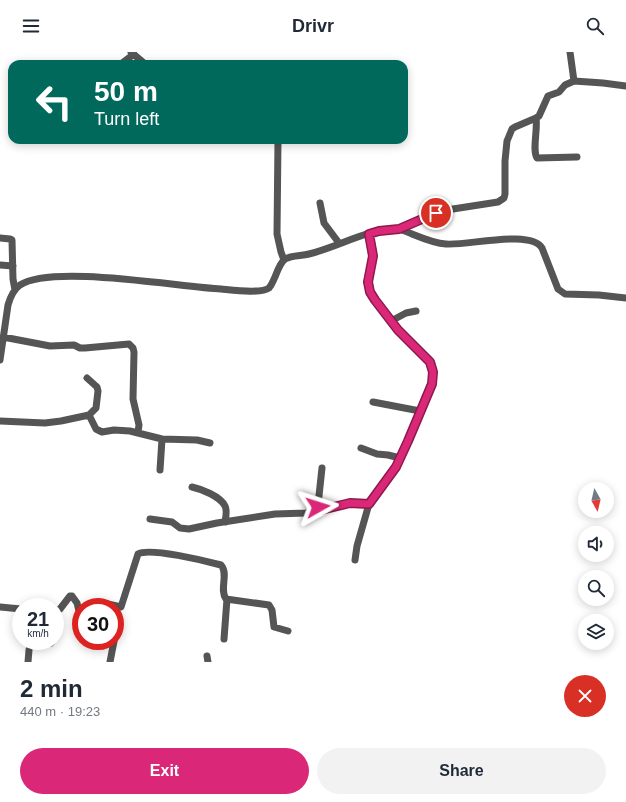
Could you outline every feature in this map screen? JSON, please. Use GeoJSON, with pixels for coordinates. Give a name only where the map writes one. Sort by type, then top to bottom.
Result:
{"type":"FeatureCollection","features":[{"type":"Feature","properties":{"kind":"street"},"geometry":{"type":"LineString","coordinates":[[570,52],[574,81]]}},
{"type":"Feature","properties":{"kind":"street"},"geometry":{"type":"LineString","coordinates":[[132,53],[140,60]]}},
{"type":"Feature","properties":{"kind":"street"},"geometry":{"type":"LineString","coordinates":[[0,360],[10,297],[21,285],[32,280],[69,277],[110,278],[219,289],[257,291],[269,288],[284,260],[294,256],[309,254],[379,231],[399,229],[440,211],[498,202],[505,194],[506,141],[512,129],[536,118],[541,113],[548,96],[559,92],[565,85],[574,81],[626,86]]}},
{"type":"Feature","properties":{"kind":"street"},"geometry":{"type":"LineString","coordinates":[[536,118],[537,127],[535,154],[537,158],[577,157]]}},
{"type":"Feature","properties":{"kind":"street"},"geometry":{"type":"LineString","coordinates":[[278,144],[277,234],[284,260]]}},
{"type":"Feature","properties":{"kind":"street"},"geometry":{"type":"LineString","coordinates":[[320,203],[324,223],[339,243]]}},
{"type":"Feature","properties":{"kind":"street"},"geometry":{"type":"LineString","coordinates":[[399,229],[444,244],[508,239],[532,240],[542,248],[558,289],[562,292],[570,295],[599,295],[626,298]]}},
{"type":"Feature","properties":{"kind":"street"},"geometry":{"type":"LineString","coordinates":[[355,560],[369,504],[376,493],[390,477],[400,458],[432,384],[433,378],[430,362],[398,330],[375,300],[369,286],[373,256],[369,234]]}},
{"type":"Feature","properties":{"kind":"street"},"geometry":{"type":"LineString","coordinates":[[0,238],[12,240],[15,290]]}},
{"type":"Feature","properties":{"kind":"street"},"geometry":{"type":"LineString","coordinates":[[0,265],[13,266]]}},
{"type":"Feature","properties":{"kind":"street"},"geometry":{"type":"LineString","coordinates":[[391,321],[406,313],[416,311]]}},
{"type":"Feature","properties":{"kind":"street"},"geometry":{"type":"LineString","coordinates":[[3,338],[50,346],[74,345],[80,348],[129,344],[133,348],[134,352],[133,399],[139,425],[138,432]]}},
{"type":"Feature","properties":{"kind":"street"},"geometry":{"type":"LineString","coordinates":[[0,421],[45,423],[88,415],[96,408],[98,391],[97,387],[87,378]]}},
{"type":"Feature","properties":{"kind":"street"},"geometry":{"type":"LineString","coordinates":[[374,402],[420,411]]}},
{"type":"Feature","properties":{"kind":"street"},"geometry":{"type":"LineString","coordinates":[[88,415],[98,431],[102,432],[122,430],[162,438],[197,440],[210,443]]}},
{"type":"Feature","properties":{"kind":"street"},"geometry":{"type":"LineString","coordinates":[[160,470],[162,438]]}},
{"type":"Feature","properties":{"kind":"street"},"geometry":{"type":"LineString","coordinates":[[361,448],[377,454],[400,458]]}},
{"type":"Feature","properties":{"kind":"street"},"geometry":{"type":"LineString","coordinates":[[319,509],[318,505],[322,468]]}},
{"type":"Feature","properties":{"kind":"street"},"geometry":{"type":"LineString","coordinates":[[192,487],[214,495],[224,504],[226,508],[226,522]]}},
{"type":"Feature","properties":{"kind":"street"},"geometry":{"type":"LineString","coordinates":[[150,519],[172,522],[180,528],[189,529],[275,514],[306,513],[350,503],[369,504]]}},
{"type":"Feature","properties":{"kind":"street"},"geometry":{"type":"LineString","coordinates":[[124,598],[138,554],[145,552],[174,555],[221,564],[224,567],[224,594],[227,600],[224,639]]}},
{"type":"Feature","properties":{"kind":"street"},"geometry":{"type":"LineString","coordinates":[[64,604],[70,596],[73,598]]}},
{"type":"Feature","properties":{"kind":"street"},"geometry":{"type":"LineString","coordinates":[[227,600],[269,605],[272,610],[274,627],[288,631]]}},
{"type":"Feature","properties":{"kind":"street"},"geometry":{"type":"LineString","coordinates":[[0,607],[12,608]]}},
{"type":"Feature","properties":{"kind":"street"},"geometry":{"type":"LineString","coordinates":[[28,662],[29,650]]}},
{"type":"Feature","properties":{"kind":"street"},"geometry":{"type":"LineString","coordinates":[[110,662],[112,650]]}},
{"type":"Feature","properties":{"kind":"route"},"geometry":{"type":"LineString","coordinates":[[318,507],[321,510],[350,503],[369,504],[396,467],[432,384],[433,372],[430,362],[398,330],[370,292],[368,282],[373,256],[369,234],[379,231],[399,229],[436,213]]}}]}
